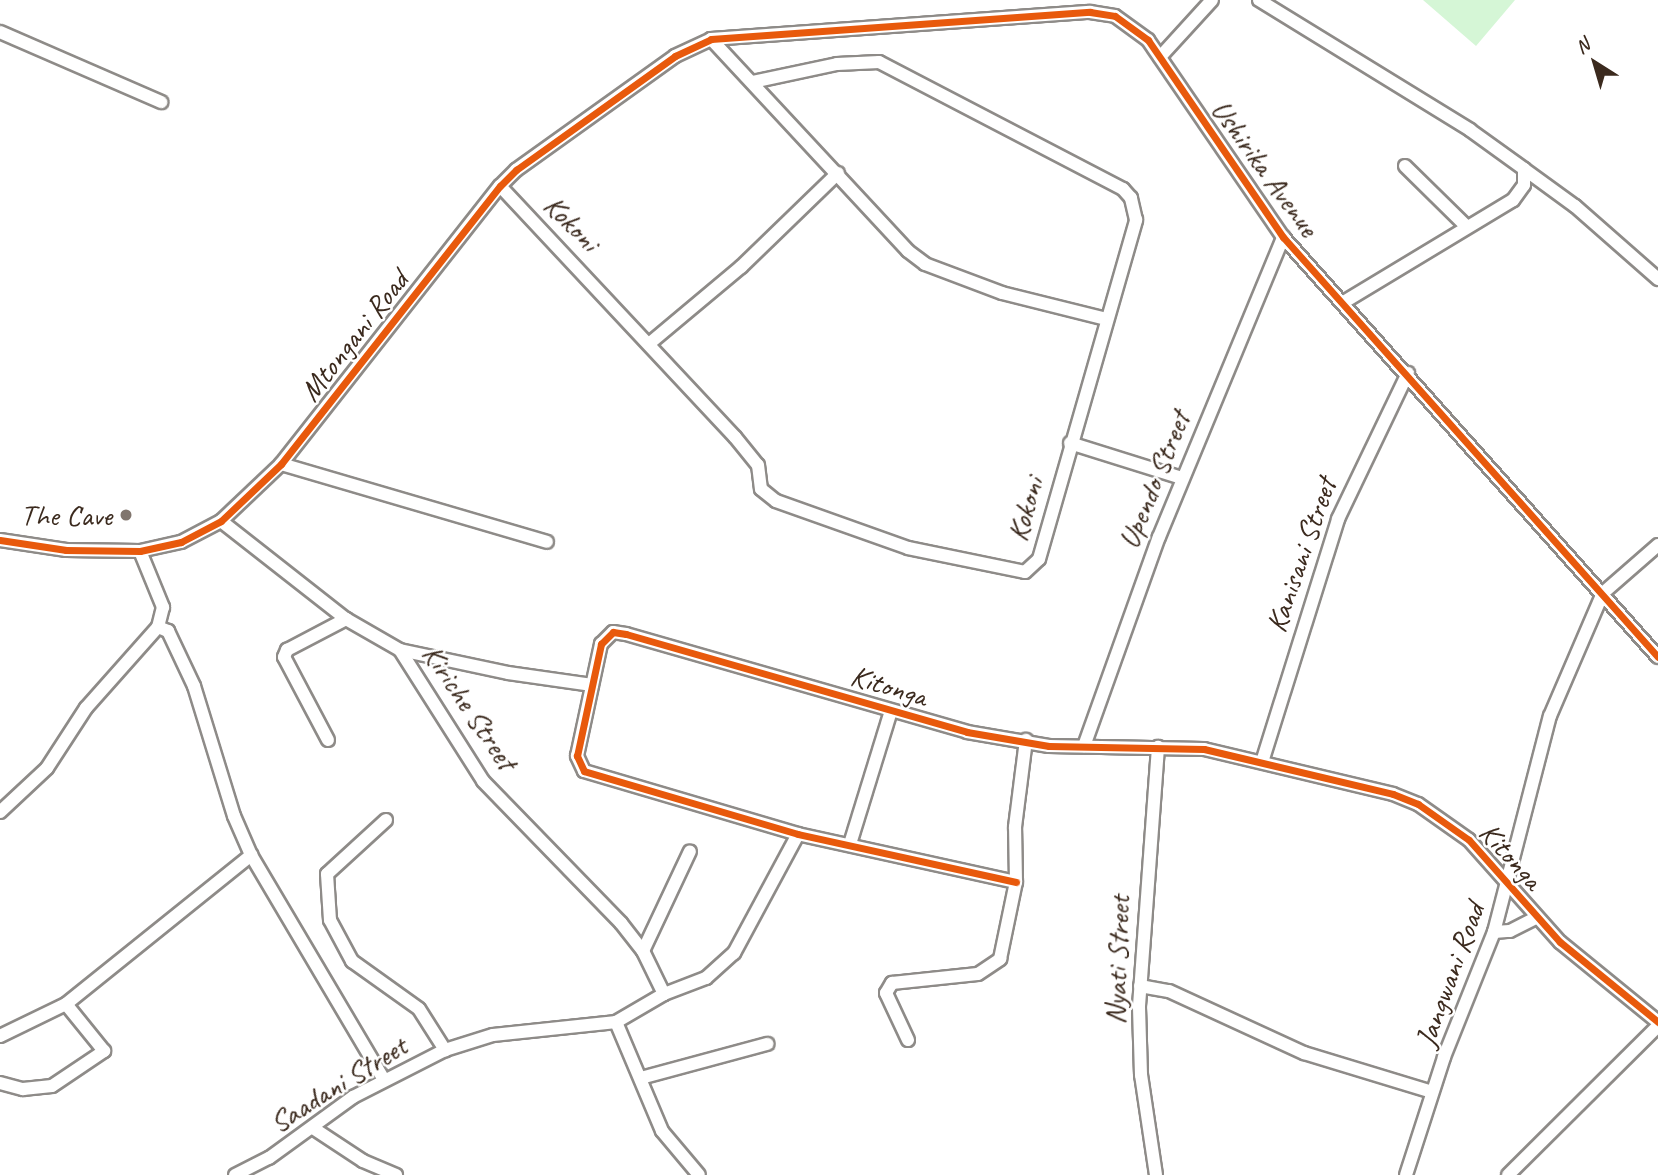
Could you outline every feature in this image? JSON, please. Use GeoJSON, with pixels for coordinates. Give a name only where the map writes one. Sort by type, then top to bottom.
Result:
{"type":"FeatureCollection","features":[{"type":"Feature","properties":{"kind":"street"},"geometry":{"type":"LineString","coordinates":[[1160,57],[1212,0]]}},
{"type":"Feature","properties":{"kind":"street"},"geometry":{"type":"LineString","coordinates":[[1259,0],[1470,130],[1575,206],[1658,279]]}},
{"type":"Feature","properties":{"kind":"street","name":"Ushirika Avenue"},"geometry":{"type":"LineString","coordinates":[[707,42],[1090,12],[1133,26],[1160,57],[1283,237],[1408,373],[1658,657]]}},
{"type":"Feature","properties":{"kind":"street"},"geometry":{"type":"LineString","coordinates":[[0,32],[161,102]]}},
{"type":"Feature","properties":{"kind":"street"},"geometry":{"type":"LineString","coordinates":[[707,42],[752,82],[908,251],[925,264],[1002,293],[1106,319]]}},
{"type":"Feature","properties":{"kind":"street","name":"Mtongani Road"},"geometry":{"type":"LineString","coordinates":[[0,540],[66,550],[140,551],[163,548],[221,521],[256,493],[281,464],[500,186],[658,66],[707,42]]}},
{"type":"Feature","properties":{"kind":"street","name":"Kokoni"},"geometry":{"type":"LineString","coordinates":[[500,186],[650,343],[749,453],[758,465],[761,489],[776,501],[908,548],[1017,573],[1035,566],[1136,220],[1131,198],[1123,189],[878,62],[837,64],[752,82]]}},
{"type":"Feature","properties":{"kind":"street"},"geometry":{"type":"LineString","coordinates":[[1405,166],[1465,225]]}},
{"type":"Feature","properties":{"kind":"street"},"geometry":{"type":"LineString","coordinates":[[1343,302],[1465,225],[1513,201],[1524,185],[1524,169]]}},
{"type":"Feature","properties":{"kind":"street"},"geometry":{"type":"LineString","coordinates":[[650,343],[741,267],[838,173]]}},
{"type":"Feature","properties":{"kind":"street","name":"Upendo Street"},"geometry":{"type":"LineString","coordinates":[[1084,746],[1182,478],[1283,237]]}},
{"type":"Feature","properties":{"kind":"street","name":"Kanisani Street"},"geometry":{"type":"LineString","coordinates":[[1262,762],[1338,519],[1408,373]]}},
{"type":"Feature","properties":{"kind":"street"},"geometry":{"type":"LineString","coordinates":[[1070,443],[1182,478]]}},
{"type":"Feature","properties":{"kind":"street"},"geometry":{"type":"LineString","coordinates":[[281,464],[547,542]]}},
{"type":"Feature","properties":{"kind":"street","name":"Kiriche Street"},"geometry":{"type":"LineString","coordinates":[[221,521],[346,619],[400,650],[484,781],[643,951],[664,994]]}},
{"type":"Feature","properties":{"kind":"street"},"geometry":{"type":"LineString","coordinates":[[1603,593],[1658,545]]}},
{"type":"Feature","properties":{"kind":"street"},"geometry":{"type":"LineString","coordinates":[[0,812],[47,768],[86,708],[158,627],[163,607],[140,551]]}},
{"type":"Feature","properties":{"kind":"street","name":"Jangwani Road"},"geometry":{"type":"LineString","coordinates":[[1406,1175],[1432,1091],[1494,932],[1550,716],[1603,593]]}},
{"type":"Feature","properties":{"kind":"street"},"geometry":{"type":"LineString","coordinates":[[328,740],[284,657],[287,650],[346,619]]}},
{"type":"Feature","properties":{"kind":"street"},"geometry":{"type":"LineString","coordinates":[[158,627],[174,639],[194,686],[234,816],[251,855],[384,1080]]}},
{"type":"Feature","properties":{"kind":"street","name":"Kitonga"},"geometry":{"type":"LineString","coordinates":[[1016,882],[798,834],[697,801],[584,771],[578,756],[601,644],[613,632],[722,659],[967,732],[1084,746],[1204,749],[1312,772],[1418,804],[1469,840],[1536,918],[1658,1024]]}},
{"type":"Feature","properties":{"kind":"street"},"geometry":{"type":"LineString","coordinates":[[400,650],[508,674],[592,685]]}},
{"type":"Feature","properties":{"kind":"street"},"geometry":{"type":"LineString","coordinates":[[850,844],[891,711]]}},
{"type":"Feature","properties":{"kind":"street"},"geometry":{"type":"LineString","coordinates":[[908,1040],[886,993],[892,983],[978,974],[994,967],[1008,934],[1016,882],[1015,827],[1026,740]]}},
{"type":"Feature","properties":{"kind":"street","name":"Nyati Street"},"geometry":{"type":"LineString","coordinates":[[1156,1175],[1141,1075],[1140,986],[1158,747]]}},
{"type":"Feature","properties":{"kind":"street"},"geometry":{"type":"LineString","coordinates":[[386,820],[327,874],[330,920],[352,961],[419,1009],[444,1051]]}},
{"type":"Feature","properties":{"kind":"street","name":"Saadani Street"},"geometry":{"type":"LineString","coordinates":[[235,1175],[313,1128],[384,1080],[444,1051],[493,1035],[616,1022],[664,994],[706,978],[734,953],[798,834]]}},
{"type":"Feature","properties":{"kind":"street"},"geometry":{"type":"LineString","coordinates":[[643,951],[690,851]]}},
{"type":"Feature","properties":{"kind":"street"},"geometry":{"type":"LineString","coordinates":[[0,1036],[66,1004],[251,855]]}},
{"type":"Feature","properties":{"kind":"street"},"geometry":{"type":"LineString","coordinates":[[1494,932],[1510,931],[1536,918]]}},
{"type":"Feature","properties":{"kind":"street"},"geometry":{"type":"LineString","coordinates":[[1140,986],[1169,991],[1304,1053],[1432,1091]]}},
{"type":"Feature","properties":{"kind":"street"},"geometry":{"type":"LineString","coordinates":[[0,1083],[23,1088],[52,1086],[104,1051],[66,1004]]}},
{"type":"Feature","properties":{"kind":"street"},"geometry":{"type":"LineString","coordinates":[[616,1022],[662,1131],[699,1175]]}},
{"type":"Feature","properties":{"kind":"street"},"geometry":{"type":"LineString","coordinates":[[1508,1175],[1658,1024]]}},
{"type":"Feature","properties":{"kind":"street"},"geometry":{"type":"LineString","coordinates":[[640,1078],[767,1044]]}},
{"type":"Feature","properties":{"kind":"street"},"geometry":{"type":"LineString","coordinates":[[313,1128],[363,1161],[396,1175]]}},
{"type":"Feature","properties":{"kind":"green space"},"geometry":{"type":"Polygon","coordinates":[[[1423,0],[1515,0],[1476,46],[1423,0]]]}},
{"type":"Feature","properties":{"kind":"cycle path"},"geometry":{"type":"LineString","coordinates":[[0,540],[66,550],[140,551],[181,542],[221,521],[281,464],[500,186],[516,170],[675,56],[711,39],[1090,12],[1115,16],[1148,40],[1283,237],[1658,657]]}},
{"type":"Feature","properties":{"kind":"cycle path"},"geometry":{"type":"LineString","coordinates":[[1016,882],[798,834],[584,771],[577,756],[601,644],[613,632],[626,634],[967,732],[1049,746],[1204,749],[1393,794],[1418,804],[1469,840],[1560,942],[1658,1022]]}},
{"type":"Feature","properties":{"kind":"place","name":"The Cave"},"geometry":{"type":"Point","coordinates":[126,515]}}]}
